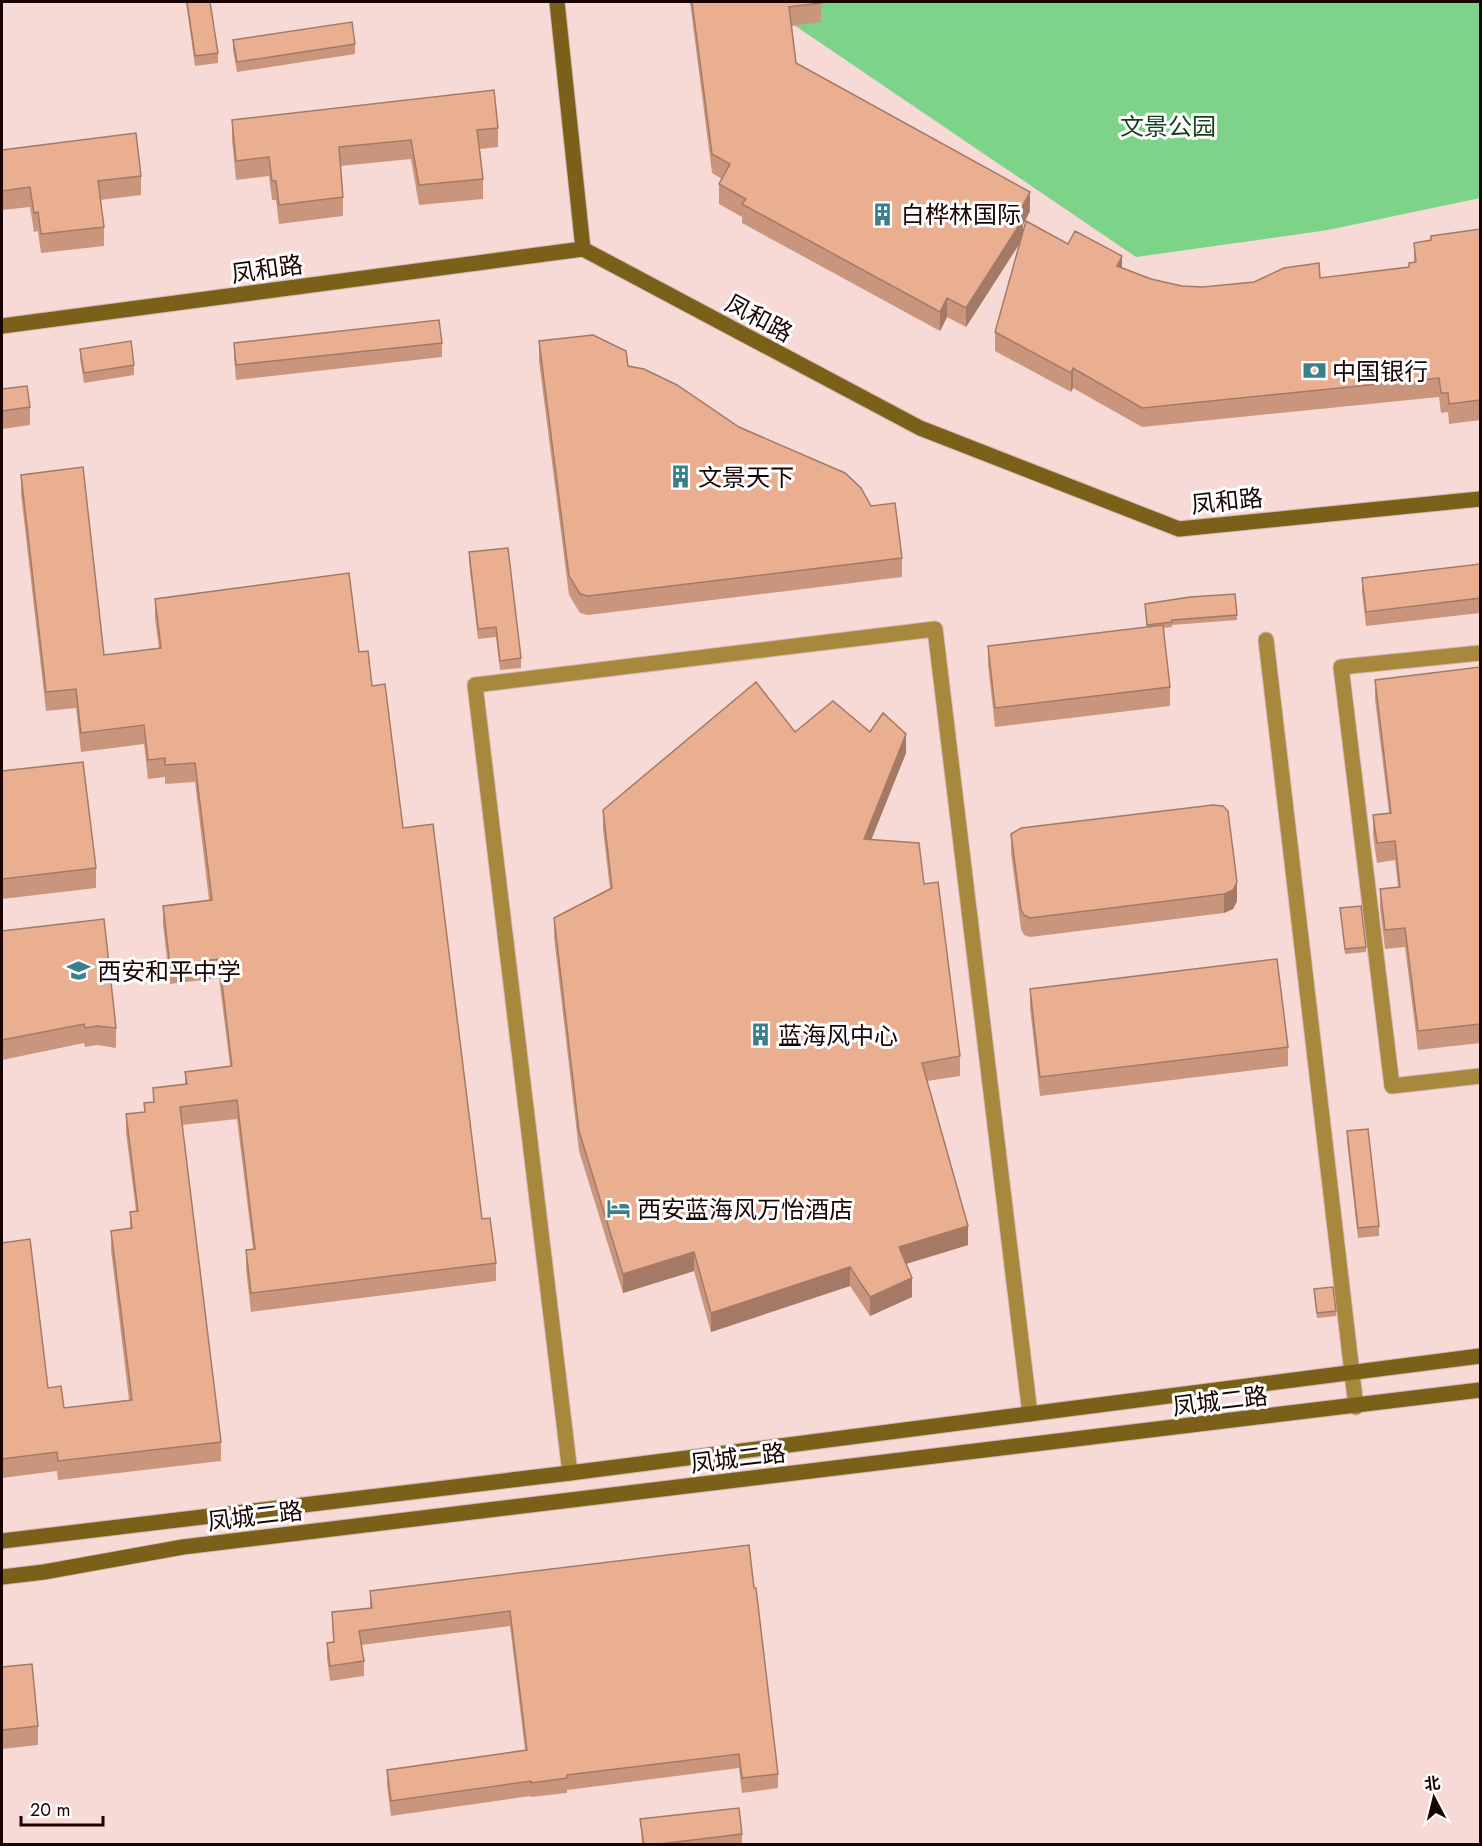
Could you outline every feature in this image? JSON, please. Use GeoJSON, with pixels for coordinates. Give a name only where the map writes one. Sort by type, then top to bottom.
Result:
{"type":"FeatureCollection","features":[{"type":"Feature","properties":{"kind":"main road"},"geometry":{"type":"LineString","coordinates":[[557,2],[584,249]]}},
{"type":"Feature","properties":{"kind":"main road","name":"凤和路"},"geometry":{"type":"LineString","coordinates":[[2,326],[584,249],[920,428],[1179,529],[1480,499]]}},
{"type":"Feature","properties":{"kind":"main road","name":"凤城二路"},"geometry":{"type":"LineString","coordinates":[[2,1541],[570,1473],[1480,1356]]}},
{"type":"Feature","properties":{"kind":"main road","name":"凤城二路"},"geometry":{"type":"LineString","coordinates":[[2,1577],[44,1572],[195,1545],[1356,1407],[1480,1390]]}},
{"type":"Feature","properties":{"kind":"street"},"geometry":{"type":"LineString","coordinates":[[570,1473],[475,685],[935,629],[1030,1414]]}},
{"type":"Feature","properties":{"kind":"street"},"geometry":{"type":"LineString","coordinates":[[1266,640],[1356,1407]]}},
{"type":"Feature","properties":{"kind":"street"},"geometry":{"type":"LineString","coordinates":[[1480,652],[1341,667],[1392,1086],[1480,1076]]}},
{"type":"Feature","properties":{"kind":"green space","name":"文景公园"},"geometry":{"type":"Polygon","coordinates":[[[760,2],[1480,2],[1480,198],[1328,230],[1136,257],[760,2]]]}},
{"type":"Feature","properties":{"kind":"building"},"geometry":{"type":"Polygon","coordinates":[[[187,2],[210,2],[218,53],[195,56],[187,2]]]}},
{"type":"Feature","properties":{"kind":"building"},"geometry":{"type":"Polygon","coordinates":[[[692,2],[821,2],[789,7],[796,63],[1030,192],[1017,216],[1023,219],[966,308],[947,298],[940,312],[742,204],[746,199],[719,184],[730,164],[712,154],[692,2]]]}},
{"type":"Feature","properties":{"kind":"building"},"geometry":{"type":"Polygon","coordinates":[[[352,22],[355,44],[237,62],[233,40],[352,22]]]}},
{"type":"Feature","properties":{"kind":"building"},"geometry":{"type":"Polygon","coordinates":[[[494,90],[498,128],[477,130],[483,179],[419,185],[411,140],[339,147],[343,197],[279,205],[276,181],[272,181],[269,157],[236,161],[232,120],[494,90]]]}},
{"type":"Feature","properties":{"kind":"building"},"geometry":{"type":"Polygon","coordinates":[[[136,133],[141,176],[98,181],[104,227],[41,234],[38,212],[34,213],[30,187],[2,191],[2,150],[136,133]]]}},
{"type":"Feature","properties":{"kind":"building"},"geometry":{"type":"Polygon","coordinates":[[[1026,221],[1068,244],[1075,231],[1122,256],[1117,266],[1151,279],[1182,286],[1203,287],[1254,282],[1284,268],[1319,263],[1320,278],[1409,267],[1409,263],[1416,262],[1414,243],[1431,240],[1431,236],[1480,229],[1480,400],[1449,404],[1448,393],[1441,393],[1439,378],[1142,408],[1073,368],[1071,373],[995,332],[1026,221]]]}},
{"type":"Feature","properties":{"kind":"building"},"geometry":{"type":"Polygon","coordinates":[[[439,320],[442,343],[236,365],[234,343],[439,320]]]}},
{"type":"Feature","properties":{"kind":"building","name":"文景天下"},"geometry":{"type":"Polygon","coordinates":[[[593,335],[626,351],[628,366],[644,369],[677,385],[739,427],[845,473],[861,488],[871,506],[895,503],[902,558],[588,596],[580,594],[569,576],[539,341],[593,335]]]}},
{"type":"Feature","properties":{"kind":"building"},"geometry":{"type":"Polygon","coordinates":[[[131,341],[134,365],[84,373],[80,349],[131,341]]]}},
{"type":"Feature","properties":{"kind":"building"},"geometry":{"type":"Polygon","coordinates":[[[27,386],[30,407],[2,411],[2,389],[27,386]]]}},
{"type":"Feature","properties":{"kind":"building"},"geometry":{"type":"Polygon","coordinates":[[[83,467],[104,655],[161,648],[155,599],[349,573],[359,652],[368,651],[372,686],[385,684],[403,828],[433,824],[482,1219],[490,1218],[496,1263],[251,1293],[246,1250],[255,1249],[237,1100],[180,1107],[221,1442],[58,1461],[57,1452],[2,1459],[2,1243],[30,1239],[48,1388],[61,1386],[64,1408],[132,1400],[111,1231],[132,1228],[130,1212],[138,1211],[126,1114],[145,1112],[144,1103],[154,1102],[153,1088],[187,1084],[185,1072],[232,1066],[219,959],[170,965],[163,906],[212,900],[195,763],[165,765],[165,758],[148,760],[144,725],[81,733],[76,689],[46,692],[21,475],[83,467]]]}},
{"type":"Feature","properties":{"kind":"building"},"geometry":{"type":"Polygon","coordinates":[[[508,548],[521,658],[500,661],[496,627],[478,629],[469,552],[508,548]]]}},
{"type":"Feature","properties":{"kind":"building"},"geometry":{"type":"Polygon","coordinates":[[[1480,564],[1480,598],[1366,612],[1362,578],[1480,564]]]}},
{"type":"Feature","properties":{"kind":"building"},"geometry":{"type":"Polygon","coordinates":[[[1235,594],[1237,615],[1172,620],[1172,622],[1147,625],[1145,604],[1190,597],[1235,594]]]}},
{"type":"Feature","properties":{"kind":"building"},"geometry":{"type":"Polygon","coordinates":[[[1163,625],[1170,687],[995,708],[988,646],[1163,625]]]}},
{"type":"Feature","properties":{"kind":"building"},"geometry":{"type":"Polygon","coordinates":[[[1480,667],[1480,1024],[1418,1031],[1405,928],[1385,930],[1380,889],[1400,887],[1395,841],[1377,843],[1373,815],[1391,813],[1375,680],[1480,667]]]}},
{"type":"Feature","properties":{"kind":"building","name":"蓝海风中心"},"geometry":{"type":"Polygon","coordinates":[[[756,682],[795,732],[833,701],[870,732],[883,713],[906,734],[864,839],[919,843],[924,884],[938,882],[960,1056],[922,1063],[968,1226],[899,1247],[912,1278],[870,1297],[850,1267],[711,1313],[694,1252],[623,1274],[579,1131],[554,918],[612,888],[603,810],[756,682]]]}},
{"type":"Feature","properties":{"kind":"building"},"geometry":{"type":"Polygon","coordinates":[[[83,762],[96,868],[2,879],[2,771],[83,762]]]}},
{"type":"Feature","properties":{"kind":"building"},"geometry":{"type":"Polygon","coordinates":[[[1213,805],[1223,806],[1228,811],[1237,882],[1233,890],[1224,894],[1030,918],[1021,910],[1011,834],[1021,828],[1213,805]]]}},
{"type":"Feature","properties":{"kind":"building"},"geometry":{"type":"Polygon","coordinates":[[[1361,906],[1366,947],[1345,949],[1340,908],[1361,906]]]}},
{"type":"Feature","properties":{"kind":"building"},"geometry":{"type":"Polygon","coordinates":[[[104,919],[116,1028],[97,1026],[85,1028],[84,1024],[2,1040],[2,931],[104,919]]]}},
{"type":"Feature","properties":{"kind":"building"},"geometry":{"type":"Polygon","coordinates":[[[1277,959],[1288,1047],[1040,1077],[1030,989],[1277,959]]]}},
{"type":"Feature","properties":{"kind":"building"},"geometry":{"type":"Polygon","coordinates":[[[1368,1129],[1379,1226],[1358,1228],[1347,1131],[1368,1129]]]}},
{"type":"Feature","properties":{"kind":"building"},"geometry":{"type":"Polygon","coordinates":[[[1333,1287],[1336,1311],[1317,1313],[1314,1289],[1333,1287]]]}},
{"type":"Feature","properties":{"kind":"building"},"geometry":{"type":"Polygon","coordinates":[[[749,1545],[778,1774],[742,1778],[739,1754],[567,1775],[567,1778],[391,1801],[387,1770],[527,1750],[510,1611],[359,1631],[364,1661],[330,1666],[327,1643],[334,1642],[332,1612],[372,1608],[370,1591],[749,1545]]]}},
{"type":"Feature","properties":{"kind":"building"},"geometry":{"type":"Polygon","coordinates":[[[32,1664],[38,1726],[2,1730],[2,1667],[32,1664]]]}},
{"type":"Feature","properties":{"kind":"building"},"geometry":{"type":"Polygon","coordinates":[[[739,1808],[742,1834],[644,1845],[640,1819],[739,1808]]]}},
{"type":"Feature","properties":{"kind":"place","name":"白桦林国际"},"geometry":{"type":"Point","coordinates":[883,214]}},
{"type":"Feature","properties":{"kind":"place","name":"中国银行"},"geometry":{"type":"Point","coordinates":[1314,371]}},
{"type":"Feature","properties":{"kind":"place","name":"文景天下"},"geometry":{"type":"Point","coordinates":[680,477]}},
{"type":"Feature","properties":{"kind":"place","name":"西安和平中学"},"geometry":{"type":"Point","coordinates":[79,971]}},
{"type":"Feature","properties":{"kind":"place","name":"蓝海风中心"},"geometry":{"type":"Point","coordinates":[760,1035]}},
{"type":"Feature","properties":{"kind":"place","name":"西安蓝海风万怡酒店"},"geometry":{"type":"Point","coordinates":[619,1209]}}]}
